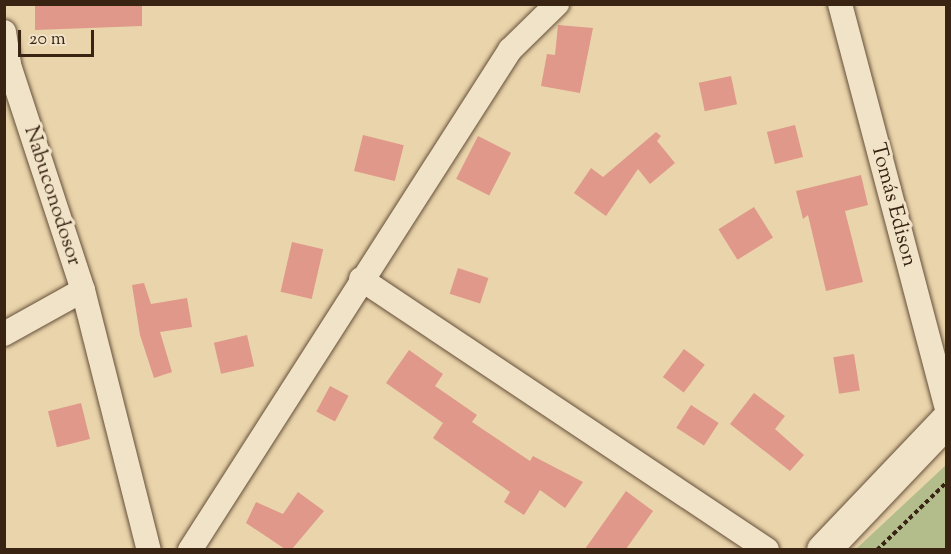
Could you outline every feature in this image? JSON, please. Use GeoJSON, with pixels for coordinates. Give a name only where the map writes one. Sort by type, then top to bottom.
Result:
{"type":"FeatureCollection","features":[{"type":"Feature","properties":{"kind":"street"},"geometry":{"type":"LineString","coordinates":[[190,549],[361,279],[510,50],[557,4]]}},
{"type":"Feature","properties":{"kind":"street","name":"Tomás Edison"},"geometry":{"type":"LineString","coordinates":[[840,4],[946,405]]}},
{"type":"Feature","properties":{"kind":"street","name":"Nabuconodosor"},"geometry":{"type":"LineString","coordinates":[[4,32],[7,65],[83,290],[149,549]]}},
{"type":"Feature","properties":{"kind":"street"},"geometry":{"type":"LineString","coordinates":[[361,279],[767,549]]}},
{"type":"Feature","properties":{"kind":"street"},"geometry":{"type":"LineString","coordinates":[[4,334],[83,290]]}},
{"type":"Feature","properties":{"kind":"street"},"geometry":{"type":"LineString","coordinates":[[823,549],[946,421]]}},
{"type":"Feature","properties":{"kind":"path"},"geometry":{"type":"LineString","coordinates":[[877,549],[946,483]]}},
{"type":"Feature","properties":{"kind":"green space"},"geometry":{"type":"Polygon","coordinates":[[[946,465],[946,549],[856,549],[946,465]]]}},
{"type":"Feature","properties":{"kind":"building"},"geometry":{"type":"Polygon","coordinates":[[[35,4],[142,4],[142,26],[35,30],[35,4]]]}},
{"type":"Feature","properties":{"kind":"building"},"geometry":{"type":"Polygon","coordinates":[[[558,25],[593,28],[580,93],[541,86],[547,54],[555,55],[558,25]]]}},
{"type":"Feature","properties":{"kind":"building"},"geometry":{"type":"Polygon","coordinates":[[[731,76],[737,104],[705,111],[699,83],[731,76]]]}},
{"type":"Feature","properties":{"kind":"building"},"geometry":{"type":"Polygon","coordinates":[[[795,125],[803,157],[775,164],[767,132],[795,125]]]}},
{"type":"Feature","properties":{"kind":"building"},"geometry":{"type":"Polygon","coordinates":[[[656,132],[661,136],[657,141],[675,163],[650,184],[638,169],[606,216],[574,193],[591,168],[603,177],[656,132]]]}},
{"type":"Feature","properties":{"kind":"building"},"geometry":{"type":"Polygon","coordinates":[[[363,135],[404,145],[395,181],[354,171],[363,135]]]}},
{"type":"Feature","properties":{"kind":"building"},"geometry":{"type":"Polygon","coordinates":[[[478,136],[511,153],[489,196],[456,179],[478,136]]]}},
{"type":"Feature","properties":{"kind":"building"},"geometry":{"type":"Polygon","coordinates":[[[861,175],[868,205],[845,211],[863,282],[826,291],[808,215],[803,219],[796,191],[861,175]]]}},
{"type":"Feature","properties":{"kind":"building"},"geometry":{"type":"Polygon","coordinates":[[[754,207],[773,238],[737,260],[718,229],[754,207]]]}},
{"type":"Feature","properties":{"kind":"building"},"geometry":{"type":"Polygon","coordinates":[[[292,242],[323,249],[312,299],[281,292],[292,242]]]}},
{"type":"Feature","properties":{"kind":"building"},"geometry":{"type":"Polygon","coordinates":[[[458,268],[488,278],[480,304],[450,294],[458,268]]]}},
{"type":"Feature","properties":{"kind":"building"},"geometry":{"type":"Polygon","coordinates":[[[144,283],[151,304],[187,298],[192,327],[160,332],[172,372],[154,378],[140,335],[132,285],[144,283]]]}},
{"type":"Feature","properties":{"kind":"building"},"geometry":{"type":"Polygon","coordinates":[[[247,335],[254,366],[221,374],[214,343],[247,335]]]}},
{"type":"Feature","properties":{"kind":"building"},"geometry":{"type":"Polygon","coordinates":[[[684,349],[705,365],[684,393],[663,377],[684,349]]]}},
{"type":"Feature","properties":{"kind":"building"},"geometry":{"type":"Polygon","coordinates":[[[409,350],[443,374],[435,386],[477,415],[472,422],[530,461],[533,456],[583,482],[565,508],[540,490],[524,515],[504,502],[510,492],[433,438],[443,423],[386,383],[409,350]]]}},
{"type":"Feature","properties":{"kind":"building"},"geometry":{"type":"Polygon","coordinates":[[[854,354],[860,391],[839,394],[833,357],[854,354]]]}},
{"type":"Feature","properties":{"kind":"building"},"geometry":{"type":"Polygon","coordinates":[[[330,386],[349,396],[335,421],[316,412],[330,386]]]}},
{"type":"Feature","properties":{"kind":"building"},"geometry":{"type":"Polygon","coordinates":[[[754,393],[785,416],[775,429],[804,455],[790,471],[730,424],[754,393]]]}},
{"type":"Feature","properties":{"kind":"building"},"geometry":{"type":"Polygon","coordinates":[[[81,403],[90,439],[57,447],[48,411],[81,403]]]}},
{"type":"Feature","properties":{"kind":"building"},"geometry":{"type":"Polygon","coordinates":[[[691,405],[719,423],[704,446],[676,428],[691,405]]]}},
{"type":"Feature","properties":{"kind":"building"},"geometry":{"type":"Polygon","coordinates":[[[626,491],[653,511],[626,549],[585,549],[626,491]]]}},
{"type":"Feature","properties":{"kind":"building"},"geometry":{"type":"Polygon","coordinates":[[[298,492],[324,511],[292,549],[285,549],[246,523],[256,502],[283,514],[298,492]]]}}]}
